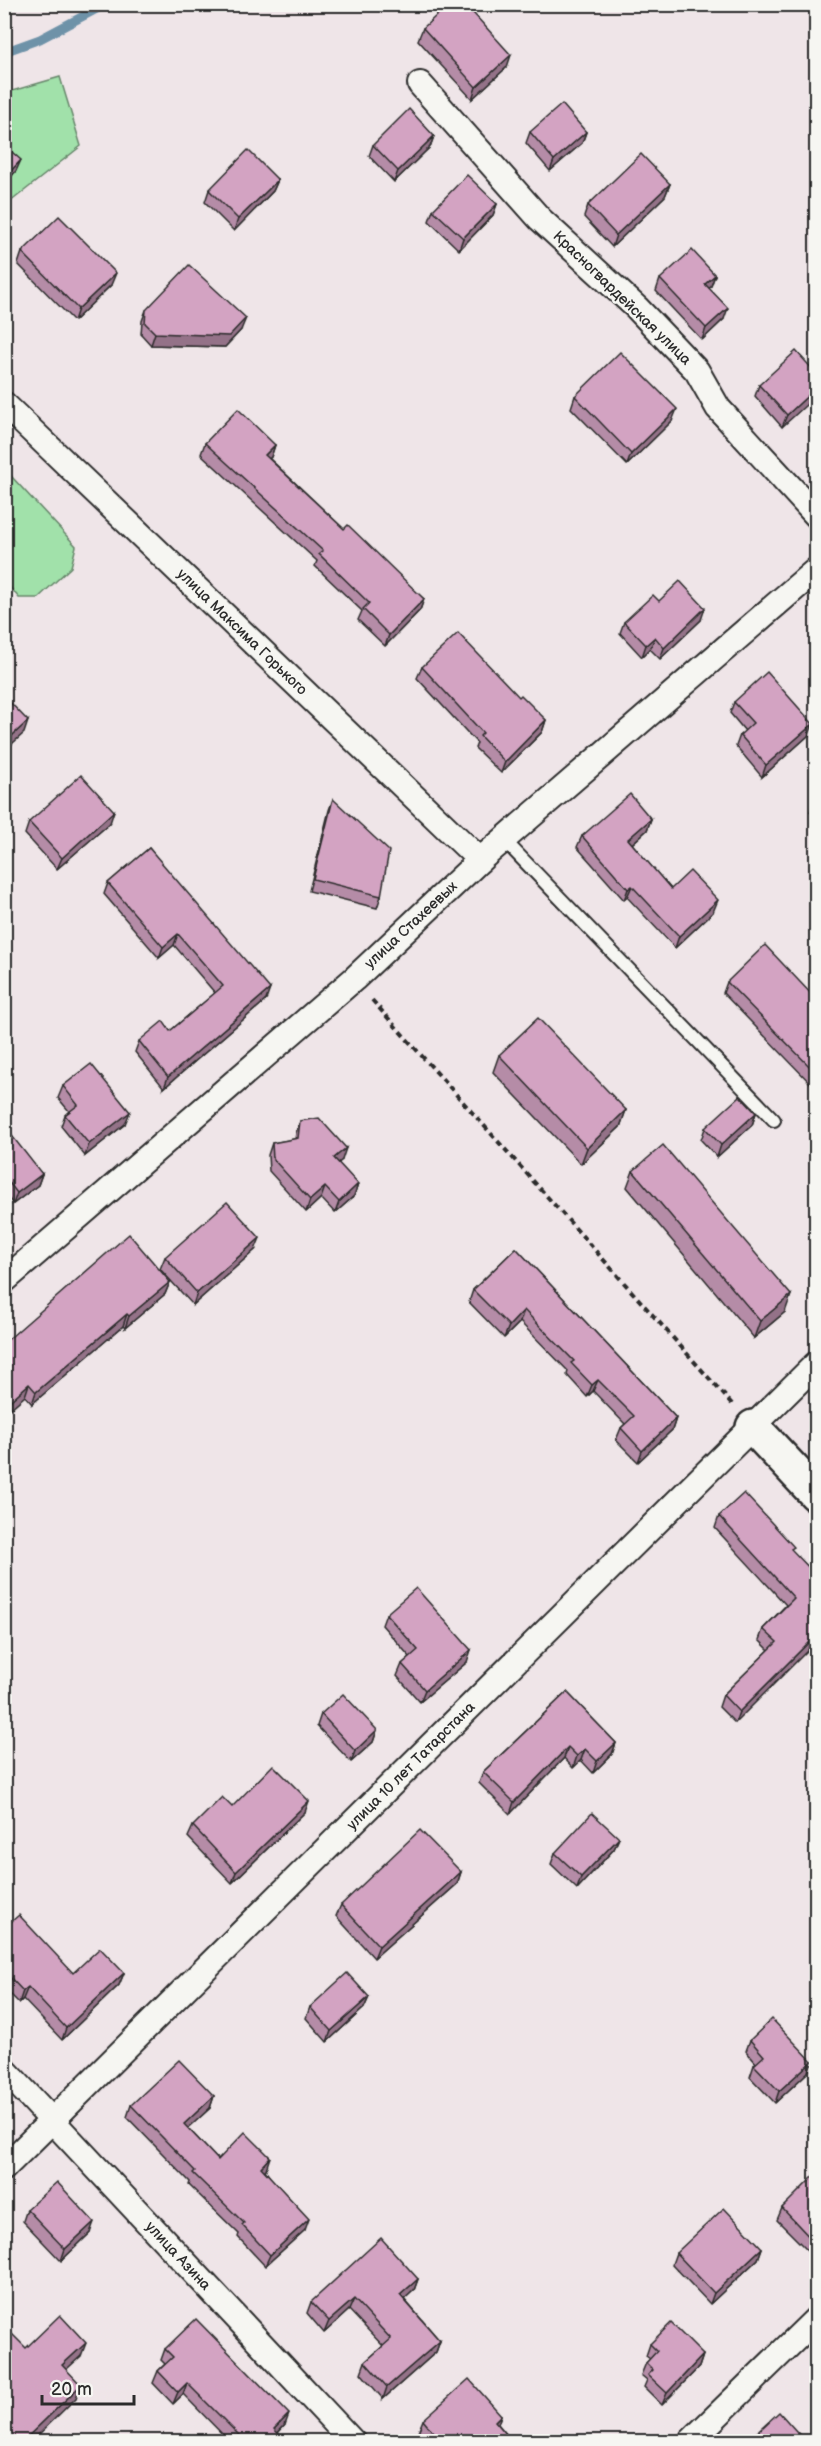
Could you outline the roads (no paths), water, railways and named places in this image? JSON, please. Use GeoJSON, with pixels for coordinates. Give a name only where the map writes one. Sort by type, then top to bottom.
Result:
{"type":"FeatureCollection","features":[{"type":"Feature","properties":{"kind":"street","name":"Красногвардейская улица"},"geometry":{"type":"LineString","coordinates":[[420,84],[540,219],[637,308],[697,371],[718,408],[816,515]]}},
{"type":"Feature","properties":{"kind":"street","name":"улица Максима Горького"},"geometry":{"type":"LineString","coordinates":[[4,404],[480,860]]}},
{"type":"Feature","properties":{"kind":"street","name":"улица Стахеевых"},"geometry":{"type":"LineString","coordinates":[[4,1281],[354,979],[480,860],[816,570]]}},
{"type":"Feature","properties":{"kind":"street","name":"улица 10 лет Татарстана"},"geometry":{"type":"LineString","coordinates":[[4,2168],[816,1364]]}},
{"type":"Feature","properties":{"kind":"street"},"geometry":{"type":"LineString","coordinates":[[753,1427],[816,1494]]}},
{"type":"Feature","properties":{"kind":"street","name":"улица Азина"},"geometry":{"type":"LineString","coordinates":[[4,2069],[354,2442]]}},
{"type":"Feature","properties":{"kind":"street"},"geometry":{"type":"LineString","coordinates":[[690,2442],[816,2319]]}},
{"type":"Feature","properties":{"kind":"lane"},"geometry":{"type":"LineString","coordinates":[[504,840],[774,1120]]}},
{"type":"Feature","properties":{"kind":"waterway"},"geometry":{"type":"LineString","coordinates":[[4,52],[40,39],[106,4]]}}]}
